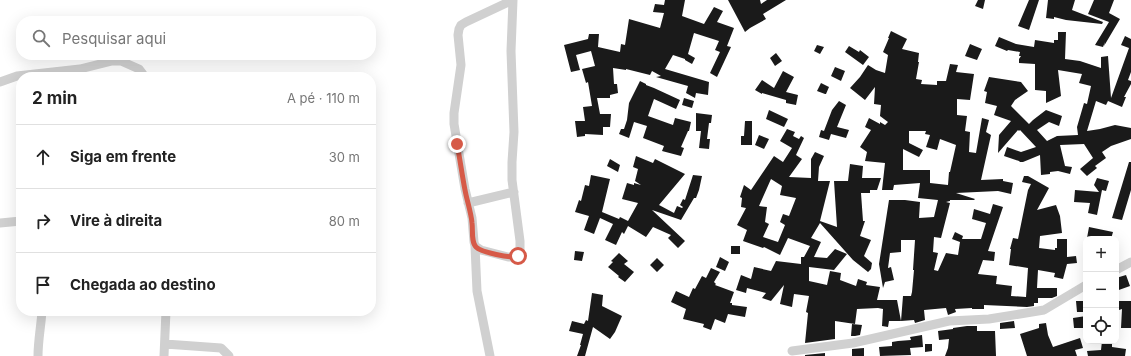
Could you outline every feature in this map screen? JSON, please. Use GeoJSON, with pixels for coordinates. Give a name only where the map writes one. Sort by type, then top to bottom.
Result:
{"type":"FeatureCollection","features":[{"type":"Feature","properties":{"kind":"street"},"geometry":{"type":"LineString","coordinates":[[475,246],[481,250],[508,257],[515,257],[520,253],[520,241],[512,180],[514,132],[511,51],[513,0],[461,25],[458,35],[461,65],[454,113],[454,124],[465,189],[472,218],[477,291],[490,356]]}},
{"type":"Feature","properties":{"kind":"street"},"geometry":{"type":"LineString","coordinates":[[58,72],[102,63],[121,61],[139,69],[141,72]]}},
{"type":"Feature","properties":{"kind":"street"},"geometry":{"type":"LineString","coordinates":[[0,82],[16,76]]}},
{"type":"Feature","properties":{"kind":"street"},"geometry":{"type":"LineString","coordinates":[[468,203],[514,192]]}},
{"type":"Feature","properties":{"kind":"street"},"geometry":{"type":"LineString","coordinates":[[0,223],[16,221]]}},
{"type":"Feature","properties":{"kind":"street"},"geometry":{"type":"LineString","coordinates":[[1119,268],[1131,262]]}},
{"type":"Feature","properties":{"kind":"street"},"geometry":{"type":"LineString","coordinates":[[792,351],[853,343],[948,321],[989,319],[1044,310],[1083,287]]}},
{"type":"Feature","properties":{"kind":"street"},"geometry":{"type":"LineString","coordinates":[[38,356],[41,316]]}},
{"type":"Feature","properties":{"kind":"street"},"geometry":{"type":"LineString","coordinates":[[164,356],[166,316]]}},
{"type":"Feature","properties":{"kind":"street"},"geometry":{"type":"LineString","coordinates":[[165,344],[221,348],[229,356]]}},
{"type":"Feature","properties":{"kind":"building"},"geometry":{"type":"Polygon","coordinates":[[[665,0],[685,0],[682,16],[704,24],[714,7],[723,11],[717,22],[734,28],[727,46],[731,47],[717,77],[710,73],[720,52],[715,50],[719,41],[694,33],[688,54],[695,58],[692,64],[685,59],[673,55],[665,69],[709,82],[708,95],[696,93],[695,98],[686,93],[688,86],[656,77],[661,76],[652,71],[650,75],[626,69],[613,68],[614,84],[617,84],[618,93],[610,95],[610,98],[597,98],[600,114],[611,114],[610,127],[603,127],[603,135],[585,134],[585,136],[577,137],[575,121],[585,121],[583,107],[592,106],[588,82],[586,83],[582,69],[595,66],[591,51],[576,55],[580,70],[571,72],[564,45],[588,39],[589,34],[599,34],[598,47],[620,52],[621,44],[625,45],[629,19],[660,28],[664,13],[653,12],[655,4],[664,5],[665,0]]]}},
{"type":"Feature","properties":{"kind":"building"},"geometry":{"type":"Polygon","coordinates":[[[728,0],[760,0],[761,4],[767,0],[786,0],[763,14],[766,19],[745,32],[728,0]]]}},
{"type":"Feature","properties":{"kind":"building"},"geometry":{"type":"Polygon","coordinates":[[[978,0],[985,0],[983,9],[975,6],[978,0]]]}},
{"type":"Feature","properties":{"kind":"building"},"geometry":{"type":"Polygon","coordinates":[[[1029,0],[1039,0],[1029,30],[1018,26],[1029,0]]]}},
{"type":"Feature","properties":{"kind":"building"},"geometry":{"type":"Polygon","coordinates":[[[1048,0],[1075,0],[1072,10],[1103,22],[1102,24],[1066,20],[1054,17],[1054,19],[1046,18],[1048,0]]]}},
{"type":"Feature","properties":{"kind":"building"},"geometry":{"type":"Polygon","coordinates":[[[1094,0],[1114,0],[1109,13],[1120,19],[1103,47],[1095,45],[1109,22],[1088,14],[1094,0]]]}},
{"type":"Feature","properties":{"kind":"building"},"geometry":{"type":"Polygon","coordinates":[[[891,31],[907,39],[902,49],[919,53],[916,79],[922,80],[921,84],[937,85],[937,81],[946,81],[950,64],[958,65],[956,72],[974,74],[970,100],[957,99],[957,115],[967,116],[965,131],[970,132],[969,152],[976,153],[982,118],[989,120],[986,132],[991,135],[981,180],[1003,179],[1003,181],[1013,183],[1011,194],[998,191],[956,193],[975,199],[950,200],[946,202],[950,203],[941,238],[934,237],[933,252],[938,253],[934,270],[938,271],[946,253],[958,255],[960,242],[952,239],[955,232],[963,236],[962,239],[981,239],[986,223],[972,219],[974,209],[990,214],[993,204],[1003,207],[988,251],[995,252],[994,261],[983,260],[978,274],[997,276],[996,284],[1012,286],[1011,296],[1026,297],[1028,268],[1009,265],[1010,249],[1013,238],[1018,239],[1028,190],[1031,184],[1022,182],[1024,176],[1028,176],[1049,188],[1037,210],[1056,205],[1060,216],[1062,233],[1040,236],[1039,248],[1055,250],[1055,248],[1057,248],[1057,239],[1067,239],[1067,257],[1076,256],[1077,263],[1067,264],[1063,279],[1054,277],[1055,273],[1038,270],[1037,288],[1057,288],[1057,296],[1052,298],[1038,298],[1038,303],[1034,303],[1034,306],[1027,307],[984,305],[984,309],[955,309],[956,312],[948,315],[946,308],[924,310],[925,320],[915,323],[914,320],[901,321],[903,296],[911,296],[912,292],[915,240],[901,240],[901,252],[890,253],[888,268],[891,267],[894,280],[885,282],[883,288],[879,264],[889,200],[920,202],[919,218],[934,217],[938,200],[918,198],[920,183],[894,185],[893,190],[882,190],[885,163],[865,161],[867,152],[860,147],[871,130],[865,127],[869,118],[880,124],[880,122],[885,125],[888,122],[880,116],[881,105],[874,104],[875,87],[865,100],[850,88],[868,65],[885,73],[888,55],[883,52],[891,31]],[[909,131],[909,143],[923,150],[919,157],[903,149],[903,170],[930,170],[930,183],[948,185],[949,172],[956,145],[940,139],[937,150],[926,147],[930,135],[925,134],[926,131],[909,131]]]}},
{"type":"Feature","properties":{"kind":"building"},"geometry":{"type":"Polygon","coordinates":[[[1058,32],[1066,32],[1065,59],[1080,61],[1101,68],[1101,57],[1108,56],[1111,98],[1129,48],[1121,45],[1125,36],[1131,39],[1131,72],[1128,80],[1131,81],[1131,84],[1124,97],[1126,97],[1122,107],[1108,101],[1106,105],[1096,101],[1087,131],[1115,125],[1131,128],[1131,139],[1111,146],[1102,152],[1106,158],[1095,166],[1097,168],[1087,176],[1080,169],[1093,158],[1084,144],[1060,145],[1065,166],[1072,167],[1070,174],[1058,171],[1041,175],[1040,155],[1023,162],[1004,156],[1007,147],[1021,152],[1036,147],[1020,130],[1018,130],[998,153],[999,135],[1011,121],[994,115],[997,106],[985,103],[987,92],[984,91],[989,77],[1021,82],[1028,91],[1015,100],[1011,106],[1029,124],[1046,110],[1062,116],[1059,126],[1049,122],[1037,130],[1047,141],[1057,136],[1078,135],[1077,127],[1084,103],[1087,104],[1091,86],[1079,83],[1082,74],[1058,70],[1061,96],[1046,103],[1046,91],[1035,90],[1035,64],[1019,63],[1021,56],[1019,56],[1020,52],[1007,51],[995,46],[999,37],[1016,44],[1034,47],[1035,40],[1054,43],[1054,40],[1058,40],[1058,32]]]}},
{"type":"Feature","properties":{"kind":"building"},"geometry":{"type":"Polygon","coordinates":[[[970,44],[982,49],[977,60],[965,56],[970,44]]]}},
{"type":"Feature","properties":{"kind":"building"},"geometry":{"type":"Polygon","coordinates":[[[817,45],[824,47],[820,54],[814,51],[817,45]]]}},
{"type":"Feature","properties":{"kind":"building"},"geometry":{"type":"Polygon","coordinates":[[[849,46],[859,52],[860,50],[869,57],[863,65],[845,52],[849,46]]]}},
{"type":"Feature","properties":{"kind":"building"},"geometry":{"type":"Polygon","coordinates":[[[776,53],[782,61],[775,66],[770,58],[776,53]]]}},
{"type":"Feature","properties":{"kind":"building"},"geometry":{"type":"Polygon","coordinates":[[[835,67],[845,71],[841,81],[831,76],[835,67]]]}},
{"type":"Feature","properties":{"kind":"building"},"geometry":{"type":"Polygon","coordinates":[[[783,71],[794,77],[786,92],[798,95],[796,105],[786,103],[786,100],[762,94],[755,90],[762,80],[774,88],[783,71]]]}},
{"type":"Feature","properties":{"kind":"building"},"geometry":{"type":"Polygon","coordinates":[[[640,81],[680,100],[676,109],[654,99],[648,116],[673,125],[675,118],[691,122],[689,131],[681,147],[684,148],[681,156],[662,151],[664,146],[643,138],[647,126],[634,122],[629,138],[619,134],[621,129],[624,129],[627,120],[629,103],[640,81]]]}},
{"type":"Feature","properties":{"kind":"building"},"geometry":{"type":"Polygon","coordinates":[[[821,83],[829,87],[826,94],[817,91],[821,83]]]}},
{"type":"Feature","properties":{"kind":"building"},"geometry":{"type":"Polygon","coordinates":[[[684,98],[694,101],[692,108],[682,105],[684,98]]]}},
{"type":"Feature","properties":{"kind":"building"},"geometry":{"type":"Polygon","coordinates":[[[839,101],[846,105],[837,127],[849,130],[846,138],[831,134],[829,140],[819,137],[821,130],[824,131],[832,110],[839,101]]]}},
{"type":"Feature","properties":{"kind":"building"},"geometry":{"type":"Polygon","coordinates":[[[769,110],[788,119],[784,127],[766,119],[769,110]]]}},
{"type":"Feature","properties":{"kind":"building"},"geometry":{"type":"Polygon","coordinates":[[[696,113],[712,115],[711,123],[709,123],[707,139],[710,139],[709,149],[699,148],[701,131],[696,131],[696,113]]]}},
{"type":"Feature","properties":{"kind":"building"},"geometry":{"type":"Polygon","coordinates":[[[745,121],[752,121],[752,145],[741,145],[741,136],[744,136],[745,121]]]}},
{"type":"Feature","properties":{"kind":"building"},"geometry":{"type":"Polygon","coordinates":[[[787,129],[795,132],[793,136],[799,139],[801,136],[804,138],[796,155],[802,159],[789,177],[811,178],[811,159],[815,152],[824,156],[819,167],[818,181],[830,181],[820,221],[837,227],[834,181],[848,181],[850,164],[863,166],[862,178],[881,178],[877,190],[870,190],[870,193],[861,193],[863,221],[865,221],[860,236],[871,240],[864,256],[872,263],[871,269],[868,272],[853,260],[820,223],[811,238],[821,242],[814,257],[827,258],[835,249],[847,254],[834,270],[809,267],[809,281],[827,285],[830,271],[841,273],[840,280],[856,286],[858,279],[867,282],[866,285],[880,287],[877,300],[897,300],[901,321],[889,321],[888,327],[882,326],[883,309],[857,309],[855,324],[835,321],[835,339],[805,343],[808,313],[806,312],[809,296],[794,294],[792,307],[780,304],[784,285],[771,301],[762,298],[766,293],[747,288],[746,293],[736,290],[741,275],[751,279],[754,267],[771,271],[776,261],[801,264],[801,257],[804,257],[810,246],[788,238],[780,255],[764,247],[763,248],[743,241],[747,230],[737,225],[746,208],[741,207],[742,198],[740,197],[744,185],[751,190],[774,156],[783,162],[792,148],[780,141],[787,129]],[[771,179],[759,206],[767,207],[765,222],[769,224],[763,237],[778,242],[785,225],[780,222],[783,214],[789,216],[796,198],[780,195],[782,186],[771,179]]]}},
{"type":"Feature","properties":{"kind":"building"},"geometry":{"type":"Polygon","coordinates":[[[759,135],[769,139],[764,149],[755,145],[759,135]]]}},
{"type":"Feature","properties":{"kind":"building"},"geometry":{"type":"Polygon","coordinates":[[[636,156],[653,163],[655,159],[685,174],[659,205],[674,213],[677,206],[683,207],[680,205],[683,199],[685,200],[693,175],[702,176],[696,198],[694,198],[681,220],[652,210],[685,241],[678,248],[668,238],[671,235],[653,227],[646,237],[628,226],[624,234],[622,232],[616,245],[605,240],[613,224],[600,218],[594,234],[584,230],[589,216],[575,212],[579,200],[581,201],[585,185],[589,186],[591,175],[610,179],[602,212],[628,221],[638,203],[622,199],[627,183],[641,185],[635,181],[638,169],[633,167],[636,156]]]}},
{"type":"Feature","properties":{"kind":"building"},"geometry":{"type":"Polygon","coordinates":[[[610,159],[620,165],[618,172],[607,166],[610,159]]]}},
{"type":"Feature","properties":{"kind":"building"},"geometry":{"type":"Polygon","coordinates":[[[1129,162],[1131,162],[1131,190],[1122,220],[1112,218],[1129,162]]]}},
{"type":"Feature","properties":{"kind":"building"},"geometry":{"type":"Polygon","coordinates":[[[1097,178],[1109,181],[1106,191],[1102,190],[1097,215],[1088,213],[1090,203],[1074,202],[1075,190],[1099,192],[1094,185],[1097,178]]]}},
{"type":"Feature","properties":{"kind":"building"},"geometry":{"type":"Polygon","coordinates":[[[1089,227],[1113,232],[1112,236],[1087,236],[1089,227]]]}},
{"type":"Feature","properties":{"kind":"building"},"geometry":{"type":"Polygon","coordinates":[[[731,246],[740,246],[740,254],[731,254],[731,246]]]}},
{"type":"Feature","properties":{"kind":"building"},"geometry":{"type":"Polygon","coordinates":[[[575,251],[584,252],[582,261],[574,260],[575,251]]]}},
{"type":"Feature","properties":{"kind":"building"},"geometry":{"type":"Polygon","coordinates":[[[619,253],[628,261],[624,264],[634,272],[625,282],[608,267],[613,262],[611,261],[619,253]]]}},
{"type":"Feature","properties":{"kind":"building"},"geometry":{"type":"Polygon","coordinates":[[[720,257],[729,262],[725,271],[716,267],[720,257]]]}},
{"type":"Feature","properties":{"kind":"building"},"geometry":{"type":"Polygon","coordinates":[[[657,258],[664,265],[657,272],[650,265],[657,258]]]}},
{"type":"Feature","properties":{"kind":"building"},"geometry":{"type":"Polygon","coordinates":[[[711,268],[720,272],[714,282],[716,284],[715,285],[734,292],[730,303],[732,303],[732,305],[747,307],[745,317],[728,314],[725,323],[715,319],[711,330],[703,327],[704,324],[683,319],[686,309],[671,302],[676,291],[689,297],[693,288],[695,289],[702,276],[706,278],[711,268]]]}},
{"type":"Feature","properties":{"kind":"building"},"geometry":{"type":"Polygon","coordinates":[[[1126,275],[1130,286],[1119,290],[1119,277],[1126,275]]]}},
{"type":"Feature","properties":{"kind":"building"},"geometry":{"type":"Polygon","coordinates":[[[592,293],[603,295],[602,306],[622,316],[610,339],[593,327],[585,356],[577,356],[583,334],[569,331],[572,321],[584,324],[586,320],[588,321],[592,293]]]}},
{"type":"Feature","properties":{"kind":"building"},"geometry":{"type":"Polygon","coordinates":[[[1076,301],[1083,301],[1083,312],[1077,312],[1076,301]]]}},
{"type":"Feature","properties":{"kind":"building"},"geometry":{"type":"Polygon","coordinates":[[[1119,301],[1131,301],[1131,328],[1121,328],[1122,309],[1119,310],[1119,301]]]}},
{"type":"Feature","properties":{"kind":"building"},"geometry":{"type":"Polygon","coordinates":[[[1083,316],[1083,328],[1074,328],[1073,318],[1083,316]]]}},
{"type":"Feature","properties":{"kind":"building"},"geometry":{"type":"Polygon","coordinates":[[[1014,321],[1015,328],[1000,329],[1000,323],[1014,321]]]}},
{"type":"Feature","properties":{"kind":"building"},"geometry":{"type":"Polygon","coordinates":[[[1046,323],[1048,335],[1053,347],[1080,338],[1083,348],[1075,350],[1077,356],[1027,356],[1020,334],[1039,328],[1039,324],[1046,323]]]}},
{"type":"Feature","properties":{"kind":"building"},"geometry":{"type":"Polygon","coordinates":[[[852,324],[862,325],[860,335],[851,336],[852,324]]]}},
{"type":"Feature","properties":{"kind":"building"},"geometry":{"type":"Polygon","coordinates":[[[967,326],[977,326],[977,331],[995,331],[996,356],[945,356],[949,339],[939,340],[938,331],[967,326]]]}},
{"type":"Feature","properties":{"kind":"building"},"geometry":{"type":"Polygon","coordinates":[[[922,335],[923,347],[910,348],[911,355],[880,356],[879,347],[892,346],[892,342],[911,340],[910,337],[922,335]]]}},
{"type":"Feature","properties":{"kind":"building"},"geometry":{"type":"Polygon","coordinates":[[[925,344],[932,344],[932,351],[925,352],[925,344]]]}},
{"type":"Feature","properties":{"kind":"building"},"geometry":{"type":"Polygon","coordinates":[[[1102,344],[1112,344],[1112,347],[1126,349],[1125,356],[1088,356],[1087,351],[1101,350],[1102,344]]]}},
{"type":"Feature","properties":{"kind":"building"},"geometry":{"type":"Polygon","coordinates":[[[864,348],[864,356],[852,356],[852,349],[864,348]]]}},
{"type":"Feature","properties":{"kind":"building"},"geometry":{"type":"Polygon","coordinates":[[[825,353],[825,356],[805,356],[805,355],[825,353]]]}},
{"type":"Feature","properties":{"kind":"route"},"geometry":{"type":"LineString","coordinates":[[457,144],[472,218],[475,246],[481,250],[508,257],[518,256]]}}]}
